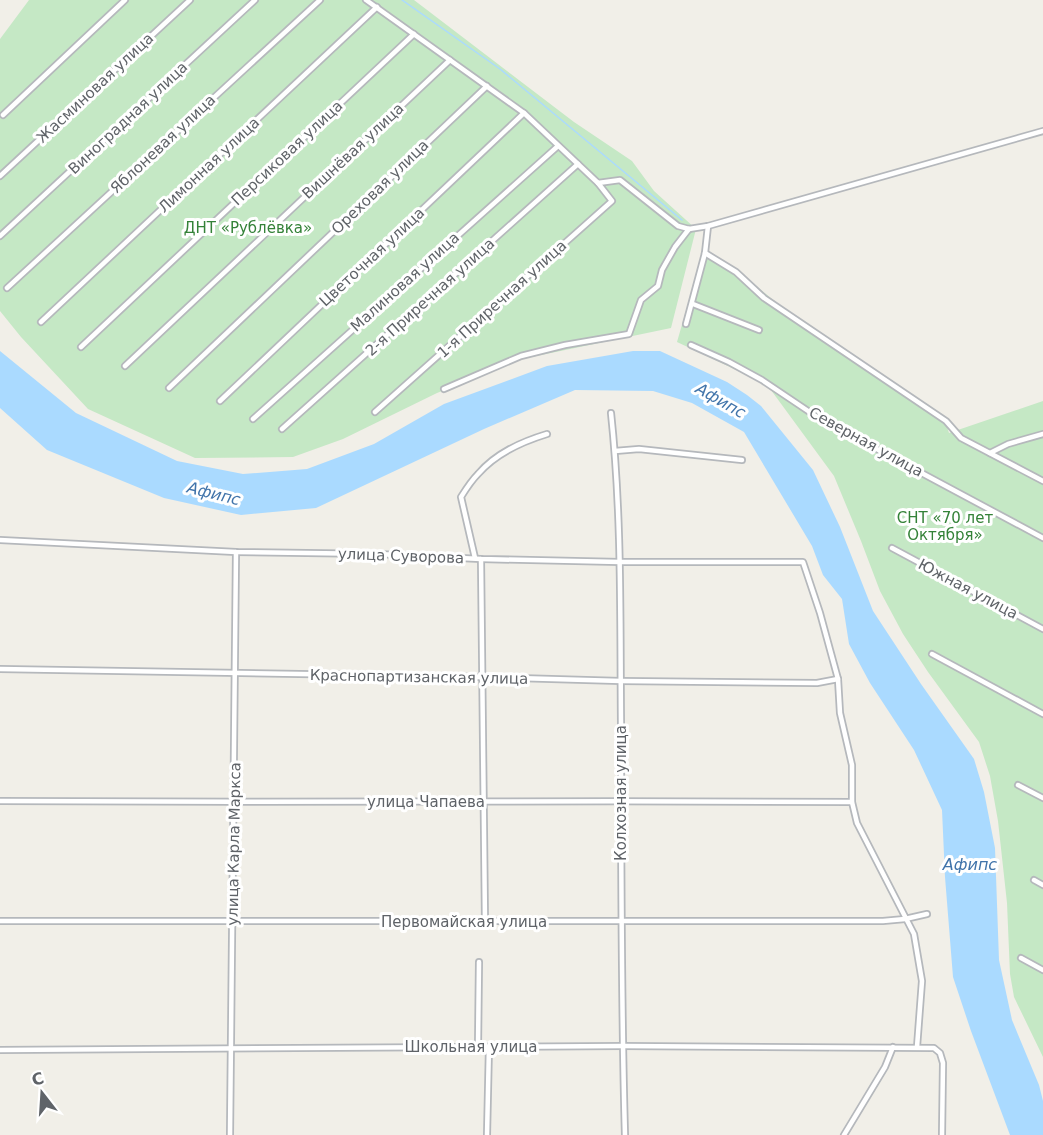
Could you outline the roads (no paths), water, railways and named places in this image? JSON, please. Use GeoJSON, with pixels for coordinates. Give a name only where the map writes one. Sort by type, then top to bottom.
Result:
{"type":"FeatureCollection","features":[{"type":"Feature","properties":{"kind":"street"},"geometry":{"type":"LineString","coordinates":[[3,115],[125,0]]}},
{"type":"Feature","properties":{"kind":"street","name":"Жасминовая улица"},"geometry":{"type":"LineString","coordinates":[[0,176],[190,0]]}},
{"type":"Feature","properties":{"kind":"street","name":"Виноградная улица"},"geometry":{"type":"LineString","coordinates":[[0,236],[255,0]]}},
{"type":"Feature","properties":{"kind":"street","name":"Яблоневая улица"},"geometry":{"type":"LineString","coordinates":[[7,288],[320,0]]}},
{"type":"Feature","properties":{"kind":"street"},"geometry":{"type":"LineString","coordinates":[[366,0],[524,113],[598,183],[620,180],[678,226],[689,229],[708,226],[1043,131]]}},
{"type":"Feature","properties":{"kind":"street","name":"Лимонная улица"},"geometry":{"type":"LineString","coordinates":[[41,322],[377,7]]}},
{"type":"Feature","properties":{"kind":"street","name":"Персиковая улица"},"geometry":{"type":"LineString","coordinates":[[81,347],[414,34]]}},
{"type":"Feature","properties":{"kind":"street","name":"Вишнёвая улица"},"geometry":{"type":"LineString","coordinates":[[125,366],[450,60]]}},
{"type":"Feature","properties":{"kind":"street","name":"Ореховая улица"},"geometry":{"type":"LineString","coordinates":[[169,388],[487,86]]}},
{"type":"Feature","properties":{"kind":"street","name":"Цветочная улица"},"geometry":{"type":"LineString","coordinates":[[220,400],[524,113]]}},
{"type":"Feature","properties":{"kind":"street","name":"Малиновая улица"},"geometry":{"type":"LineString","coordinates":[[252,419],[558,146]]}},
{"type":"Feature","properties":{"kind":"street","name":"2-я Приречная улица"},"geometry":{"type":"LineString","coordinates":[[282,429],[578,164]]}},
{"type":"Feature","properties":{"kind":"street","name":"1-я Приречная улица"},"geometry":{"type":"LineString","coordinates":[[375,412],[612,201],[598,183]]}},
{"type":"Feature","properties":{"kind":"street"},"geometry":{"type":"LineString","coordinates":[[686,324],[705,253],[708,226]]}},
{"type":"Feature","properties":{"kind":"street"},"geometry":{"type":"LineString","coordinates":[[444,389],[521,356],[564,345],[629,334],[641,300],[658,286],[662,270],[689,229]]}},
{"type":"Feature","properties":{"kind":"street"},"geometry":{"type":"LineString","coordinates":[[705,253],[736,272],[764,298],[946,421],[961,438],[1043,481]]}},
{"type":"Feature","properties":{"kind":"street"},"geometry":{"type":"LineString","coordinates":[[693,304],[759,330]]}},
{"type":"Feature","properties":{"kind":"street","name":"Северная улица"},"geometry":{"type":"LineString","coordinates":[[691,345],[729,362],[776,388],[817,417],[1043,538]]}},
{"type":"Feature","properties":{"kind":"street","name":"Колхозная улица"},"geometry":{"type":"LineString","coordinates":[[611,413],[620,562],[621,921],[625,1135]]}},
{"type":"Feature","properties":{"kind":"street"},"geometry":{"type":"LineString","coordinates":[[485,922],[478,559],[461,497],[477,474],[498,456],[528,440],[547,434]]}},
{"type":"Feature","properties":{"kind":"street"},"geometry":{"type":"LineString","coordinates":[[990,453],[1008,444],[1043,434]]}},
{"type":"Feature","properties":{"kind":"street"},"geometry":{"type":"LineString","coordinates":[[615,452],[639,449],[741,460]]}},
{"type":"Feature","properties":{"kind":"street","name":"улица Суворова"},"geometry":{"type":"LineString","coordinates":[[0,540],[236,552],[377,554],[478,559],[803,562],[838,679]]}},
{"type":"Feature","properties":{"kind":"street","name":"Южная улица"},"geometry":{"type":"LineString","coordinates":[[892,548],[1043,629]]}},
{"type":"Feature","properties":{"kind":"street","name":"улица Карла Маркса"},"geometry":{"type":"LineString","coordinates":[[230,1135],[236,552]]}},
{"type":"Feature","properties":{"kind":"street"},"geometry":{"type":"LineString","coordinates":[[932,654],[1043,714]]}},
{"type":"Feature","properties":{"kind":"street","name":"Краснопартизанская улица"},"geometry":{"type":"LineString","coordinates":[[0,669],[621,681],[818,683],[838,679]]}},
{"type":"Feature","properties":{"kind":"street"},"geometry":{"type":"LineString","coordinates":[[838,679],[840,713],[852,765],[852,801],[857,824],[914,934],[922,981],[917,1047]]}},
{"type":"Feature","properties":{"kind":"street"},"geometry":{"type":"LineString","coordinates":[[1018,785],[1043,798]]}},
{"type":"Feature","properties":{"kind":"street","name":"улица Чапаева"},"geometry":{"type":"LineString","coordinates":[[0,801],[852,801]]}},
{"type":"Feature","properties":{"kind":"street"},"geometry":{"type":"LineString","coordinates":[[1034,880],[1043,885]]}},
{"type":"Feature","properties":{"kind":"street","name":"Первомайская улица"},"geometry":{"type":"LineString","coordinates":[[0,921],[883,921],[927,915]]}},
{"type":"Feature","properties":{"kind":"street"},"geometry":{"type":"LineString","coordinates":[[1021,958],[1043,970]]}},
{"type":"Feature","properties":{"kind":"street"},"geometry":{"type":"LineString","coordinates":[[478,1047],[479,962]]}},
{"type":"Feature","properties":{"kind":"street"},"geometry":{"type":"LineString","coordinates":[[487,1135],[489,1046]]}},
{"type":"Feature","properties":{"kind":"street","name":"Школьная улица"},"geometry":{"type":"LineString","coordinates":[[0,1050],[489,1046],[934,1048],[940,1053],[943,1063],[942,1135]]}},
{"type":"Feature","properties":{"kind":"street"},"geometry":{"type":"LineString","coordinates":[[844,1135],[885,1067],[893,1047]]}},
{"type":"Feature","properties":{"kind":"water","name":"Афипс"},"geometry":{"type":"Polygon","coordinates":[[[0,351],[76,413],[177,461],[243,474],[307,469],[374,444],[444,404],[547,366],[633,351],[660,351],[727,382],[747,395],[761,406],[813,470],[840,527],[873,611],[974,759],[984,792],[995,848],[999,960],[1012,1020],[1039,1085],[1043,1101],[1043,1135],[1010,1135],[953,977],[942,810],[914,750],[870,683],[849,644],[842,599],[823,575],[812,546],[744,432],[692,403],[653,391],[575,390],[484,429],[316,508],[241,515],[164,498],[47,450],[0,408],[0,351]]]}},
{"type":"Feature","properties":{"kind":"waterway"},"geometry":{"type":"LineString","coordinates":[[402,0],[500,69],[682,220]]}},
{"type":"Feature","properties":{"kind":"park label","name":"ДНТ «Рублёвка»"},"geometry":{"type":"Point","coordinates":[248,228]}},
{"type":"Feature","properties":{"kind":"park label","name":"СНТ «70 лет Октября»"},"geometry":{"type":"Point","coordinates":[945,526]}}]}
